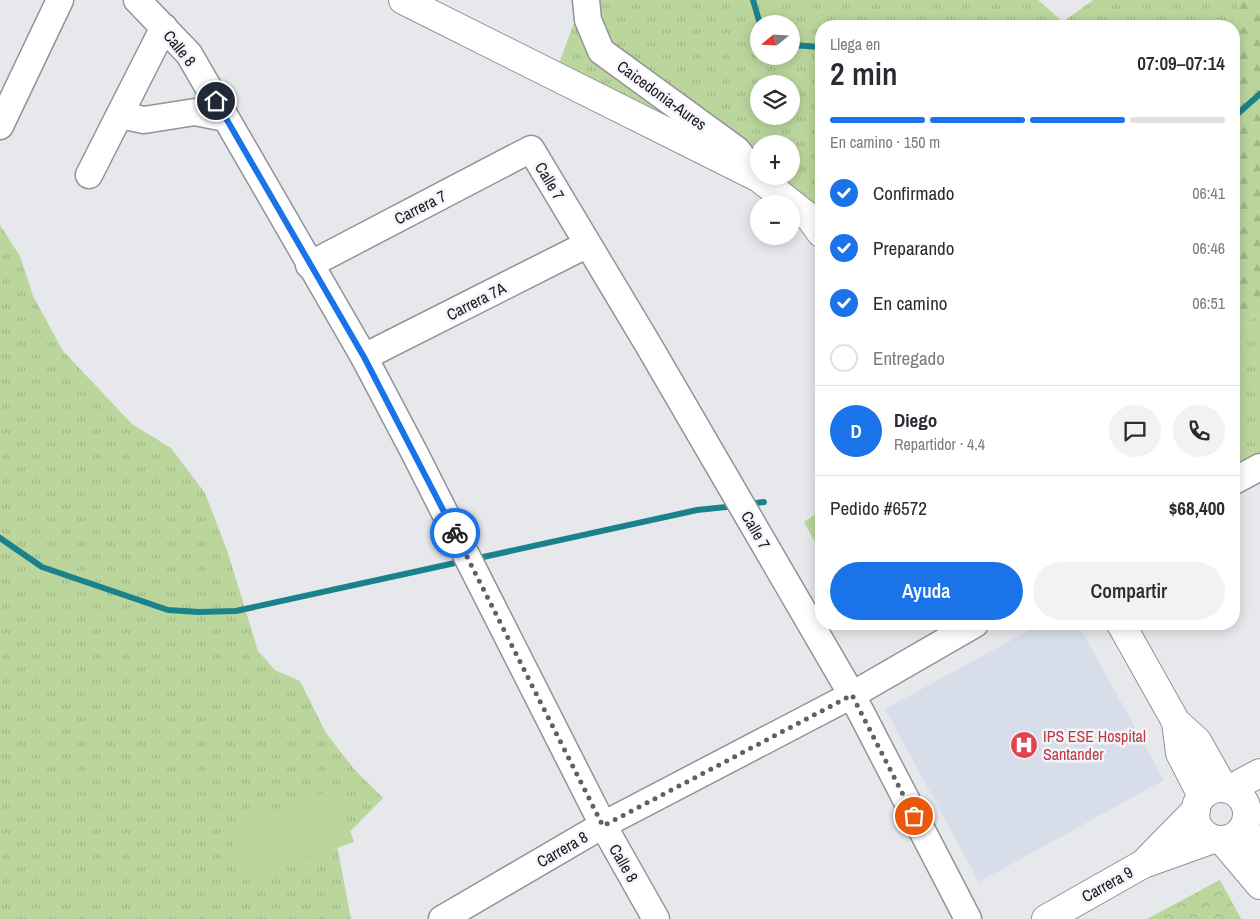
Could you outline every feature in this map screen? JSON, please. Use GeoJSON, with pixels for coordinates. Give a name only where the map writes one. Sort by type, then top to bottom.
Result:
{"type":"FeatureCollection","features":[{"type":"Feature","properties":{"kind":"main road"},"geometry":{"type":"LineString","coordinates":[[404,0],[750,173]]}},
{"type":"Feature","properties":{"kind":"main road"},"geometry":{"type":"LineString","coordinates":[[768,185],[811,219],[815,225]]}},
{"type":"Feature","properties":{"kind":"main road"},"geometry":{"type":"LineString","coordinates":[[1124,630],[1176,722],[1180,753],[1213,795],[1244,800],[1251,817],[1260,867]]}},
{"type":"Feature","properties":{"kind":"main road","name":"Carrera 9"},"geometry":{"type":"LineString","coordinates":[[1143,864],[1213,795],[1260,773]]}},
{"type":"Feature","properties":{"kind":"main road"},"geometry":{"type":"LineString","coordinates":[[1213,795],[1197,824],[1206,835],[1217,839],[1231,838],[1251,817]]}},
{"type":"Feature","properties":{"kind":"main road"},"geometry":{"type":"LineString","coordinates":[[1217,839],[1260,884]]}},
{"type":"Feature","properties":{"kind":"main road","name":"Carrera 9"},"geometry":{"type":"LineString","coordinates":[[1046,919],[1143,864],[1217,839]]}},
{"type":"Feature","properties":{"kind":"street"},"geometry":{"type":"LineString","coordinates":[[0,126],[60,0]]}},
{"type":"Feature","properties":{"kind":"street","name":"Calle 8"},"geometry":{"type":"LineString","coordinates":[[137,0],[189,54],[364,357],[603,826],[656,919]]}},
{"type":"Feature","properties":{"kind":"street","name":"Caicedonia-Aures"},"geometry":{"type":"LineString","coordinates":[[586,0],[588,20],[601,51],[737,150],[750,167]]}},
{"type":"Feature","properties":{"kind":"street"},"geometry":{"type":"LineString","coordinates":[[89,175],[164,27]]}},
{"type":"Feature","properties":{"kind":"street"},"geometry":{"type":"LineString","coordinates":[[120,115],[144,120],[195,112],[225,118]]}},
{"type":"Feature","properties":{"kind":"street","name":"Carrera 7"},"geometry":{"type":"LineString","coordinates":[[310,264],[531,149]]}},
{"type":"Feature","properties":{"kind":"street","name":"Calle 7"},"geometry":{"type":"LineString","coordinates":[[531,149],[852,695],[968,919]]}},
{"type":"Feature","properties":{"kind":"street","name":"Carrera 7A"},"geometry":{"type":"LineString","coordinates":[[364,357],[588,244]]}},
{"type":"Feature","properties":{"kind":"street"},"geometry":{"type":"LineString","coordinates":[[1240,477],[1260,466]]}},
{"type":"Feature","properties":{"kind":"street","name":"Carrera 8"},"geometry":{"type":"LineString","coordinates":[[442,919],[603,826],[852,695],[965,630]]}},
{"type":"Feature","properties":{"kind":"shaded area","name":"IPS ESE Hospital Santander"},"geometry":{"type":"Polygon","coordinates":[[[1030,630],[1081,630],[1164,780],[979,882],[885,709],[1030,630]]]}},
{"type":"Feature","properties":{"kind":"green space"},"geometry":{"type":"Polygon","coordinates":[[[586,0],[1038,0],[1061,20],[815,20],[815,218],[800,204],[800,195],[790,195],[779,185],[800,185],[800,135],[750,135],[750,164],[558,66],[572,28],[586,0]]]}},
{"type":"Feature","properties":{"kind":"green space"},"geometry":{"type":"Polygon","coordinates":[[[1093,0],[1239,0],[1236,20],[1066,20],[1093,0]]]}},
{"type":"Feature","properties":{"kind":"green space"},"geometry":{"type":"Polygon","coordinates":[[[1239,0],[1260,0],[1260,313],[1240,327],[1240,20],[1236,20],[1239,0]]]}},
{"type":"Feature","properties":{"kind":"green space"},"geometry":{"type":"Polygon","coordinates":[[[0,225],[20,256],[33,296],[63,351],[132,424],[171,448],[205,493],[228,553],[258,651],[275,670],[300,681],[326,733],[354,769],[383,798],[337,845],[351,919],[0,919],[0,225]]]}},
{"type":"Feature","properties":{"kind":"green space"},"geometry":{"type":"Polygon","coordinates":[[[1260,313],[1260,460],[1240,470],[1240,327],[1260,313]]]}},
{"type":"Feature","properties":{"kind":"green space"},"geometry":{"type":"Polygon","coordinates":[[[815,514],[815,542],[804,522],[815,514]]]}},
{"type":"Feature","properties":{"kind":"green space"},"geometry":{"type":"Polygon","coordinates":[[[335,789],[354,842],[246,879],[227,825],[335,789]]]}},
{"type":"Feature","properties":{"kind":"green space"},"geometry":{"type":"Polygon","coordinates":[[[1220,880],[1241,919],[1147,919],[1220,880]]]}},
{"type":"Feature","properties":{"kind":"waterway"},"geometry":{"type":"LineString","coordinates":[[753,0],[757,15]]}},
{"type":"Feature","properties":{"kind":"waterway"},"geometry":{"type":"LineString","coordinates":[[800,46],[815,47]]}},
{"type":"Feature","properties":{"kind":"waterway"},"geometry":{"type":"LineString","coordinates":[[1240,112],[1260,94]]}},
{"type":"Feature","properties":{"kind":"waterway"},"geometry":{"type":"LineString","coordinates":[[748,504],[764,502]]}},
{"type":"Feature","properties":{"kind":"waterway"},"geometry":{"type":"LineString","coordinates":[[474,559],[697,510],[736,506]]}},
{"type":"Feature","properties":{"kind":"waterway"},"geometry":{"type":"LineString","coordinates":[[0,538],[42,567],[168,610],[199,612],[236,611],[464,561]]}},
{"type":"Feature","properties":{"kind":"way so far"},"geometry":{"type":"LineString","coordinates":[[455,533],[603,826],[852,695],[914,816]]}},
{"type":"Feature","properties":{"kind":"place","name":"IPS ESE Hospital Santander"},"geometry":{"type":"Point","coordinates":[1024,745]}},
{"type":"Feature","properties":{"kind":"route"},"geometry":{"type":"LineString","coordinates":[[216,101],[364,357],[455,533]]}}]}
